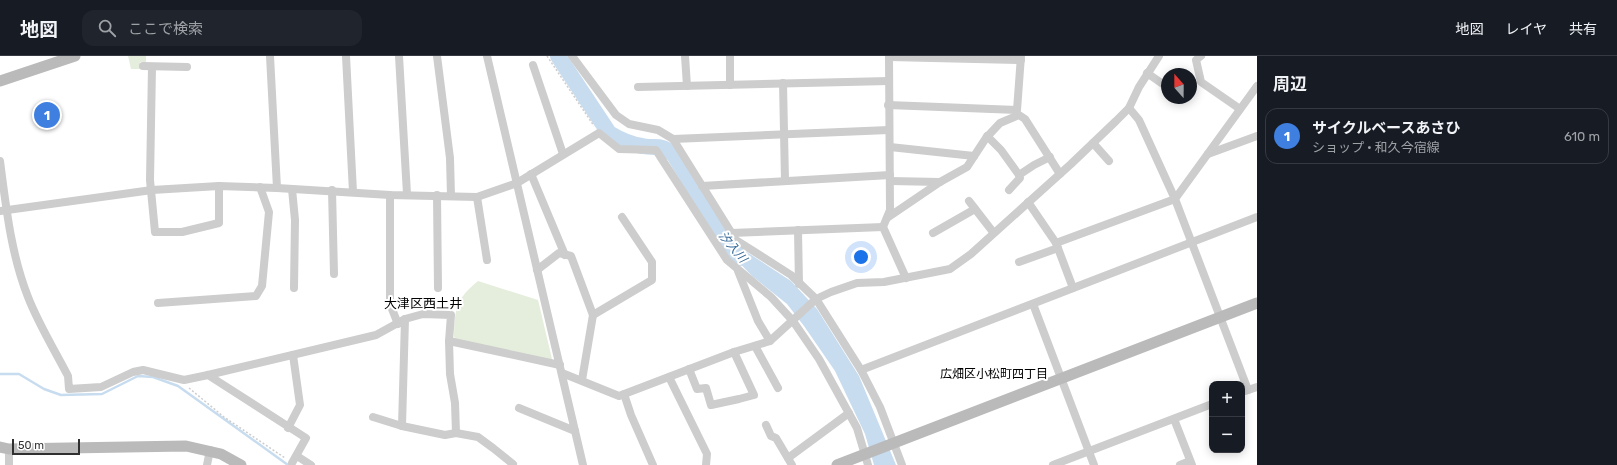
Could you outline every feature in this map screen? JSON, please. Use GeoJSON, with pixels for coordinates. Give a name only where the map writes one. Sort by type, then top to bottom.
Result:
{"type":"FeatureCollection","features":[{"type":"Feature","properties":{"kind":"street"},"geometry":{"type":"LineString","coordinates":[[0,81],[74,56]]}},
{"type":"Feature","properties":{"kind":"street"},"geometry":{"type":"LineString","coordinates":[[270,56],[277,188]]}},
{"type":"Feature","properties":{"kind":"street"},"geometry":{"type":"LineString","coordinates":[[346,56],[353,192]]}},
{"type":"Feature","properties":{"kind":"street"},"geometry":{"type":"LineString","coordinates":[[399,56],[407,194]]}},
{"type":"Feature","properties":{"kind":"street"},"geometry":{"type":"LineString","coordinates":[[436,56],[450,158],[451,196]]}},
{"type":"Feature","properties":{"kind":"street"},"geometry":{"type":"LineString","coordinates":[[487,56],[583,465]]}},
{"type":"Feature","properties":{"kind":"street"},"geometry":{"type":"LineString","coordinates":[[572,56],[616,115],[629,124],[658,130],[672,139],[736,240],[791,275],[816,299],[862,370],[880,407],[902,465]]}},
{"type":"Feature","properties":{"kind":"street"},"geometry":{"type":"LineString","coordinates":[[685,56],[687,86]]}},
{"type":"Feature","properties":{"kind":"street"},"geometry":{"type":"LineString","coordinates":[[730,56],[730,85]]}},
{"type":"Feature","properties":{"kind":"street"},"geometry":{"type":"LineString","coordinates":[[906,278],[883,227],[890,210],[888,105],[889,56],[1021,58],[1018,112]]}},
{"type":"Feature","properties":{"kind":"street"},"geometry":{"type":"LineString","coordinates":[[449,341],[561,369],[582,380],[620,396],[668,376],[734,352],[770,341],[816,299],[831,292],[857,283],[884,282],[950,269],[971,254],[993,232],[1060,174],[1129,108],[1147,74],[1159,56]]}},
{"type":"Feature","properties":{"kind":"street"},"geometry":{"type":"LineString","coordinates":[[1201,56],[1196,60],[1201,82],[1240,109]]}},
{"type":"Feature","properties":{"kind":"street"},"geometry":{"type":"LineString","coordinates":[[533,65],[564,154]]}},
{"type":"Feature","properties":{"kind":"street"},"geometry":{"type":"LineString","coordinates":[[143,66],[187,67]]}},
{"type":"Feature","properties":{"kind":"street"},"geometry":{"type":"LineString","coordinates":[[152,66],[150,180],[155,232],[182,232],[219,223],[219,186]]}},
{"type":"Feature","properties":{"kind":"street"},"geometry":{"type":"LineString","coordinates":[[1147,74],[1161,83]]}},
{"type":"Feature","properties":{"kind":"street"},"geometry":{"type":"LineString","coordinates":[[638,87],[889,81]]}},
{"type":"Feature","properties":{"kind":"street"},"geometry":{"type":"LineString","coordinates":[[783,83],[785,181]]}},
{"type":"Feature","properties":{"kind":"street"},"geometry":{"type":"LineString","coordinates":[[1019,262],[1057,245],[1175,199],[1257,86]]}},
{"type":"Feature","properties":{"kind":"street"},"geometry":{"type":"LineString","coordinates":[[888,105],[1018,112],[1025,119],[1060,174]]}},
{"type":"Feature","properties":{"kind":"street"},"geometry":{"type":"LineString","coordinates":[[1129,108],[1139,120],[1175,199],[1221,317],[1242,381]]}},
{"type":"Feature","properties":{"kind":"street"},"geometry":{"type":"LineString","coordinates":[[887,218],[940,182],[967,167],[987,136],[1000,123],[1018,112]]}},
{"type":"Feature","properties":{"kind":"street"},"geometry":{"type":"LineString","coordinates":[[672,139],[889,130]]}},
{"type":"Feature","properties":{"kind":"street"},"geometry":{"type":"LineString","coordinates":[[3,210],[152,190],[219,186],[477,197],[517,183],[599,133],[619,149],[656,150],[727,260],[771,297],[793,321],[820,359],[856,428],[868,465]]}},
{"type":"Feature","properties":{"kind":"street"},"geometry":{"type":"LineString","coordinates":[[987,136],[1001,150],[1019,175]]}},
{"type":"Feature","properties":{"kind":"street"},"geometry":{"type":"LineString","coordinates":[[1208,154],[1257,136]]}},
{"type":"Feature","properties":{"kind":"street"},"geometry":{"type":"LineString","coordinates":[[1093,143],[1109,161]]}},
{"type":"Feature","properties":{"kind":"street"},"geometry":{"type":"LineString","coordinates":[[890,147],[974,156]]}},
{"type":"Feature","properties":{"kind":"street"},"geometry":{"type":"LineString","coordinates":[[1008,190],[1020,178],[1019,175],[1034,165],[1050,158]]}},
{"type":"Feature","properties":{"kind":"street"},"geometry":{"type":"LineString","coordinates":[[0,161],[3,210],[16,259],[29,298],[68,376],[69,389],[101,387],[133,372],[143,370],[184,380],[376,335],[405,319],[423,314],[451,315],[449,341],[450,374],[455,403],[456,433]]}},
{"type":"Feature","properties":{"kind":"street"},"geometry":{"type":"LineString","coordinates":[[531,174],[565,255]]}},
{"type":"Feature","properties":{"kind":"street"},"geometry":{"type":"LineString","coordinates":[[702,186],[785,181],[890,178],[940,182]]}},
{"type":"Feature","properties":{"kind":"street"},"geometry":{"type":"LineString","coordinates":[[158,303],[256,296],[262,286],[269,212],[260,187]]}},
{"type":"Feature","properties":{"kind":"street"},"geometry":{"type":"LineString","coordinates":[[292,189],[294,220],[294,288]]}},
{"type":"Feature","properties":{"kind":"street"},"geometry":{"type":"LineString","coordinates":[[332,190],[334,274]]}},
{"type":"Feature","properties":{"kind":"street"},"geometry":{"type":"LineString","coordinates":[[390,194],[390,304],[398,324]]}},
{"type":"Feature","properties":{"kind":"street"},"geometry":{"type":"LineString","coordinates":[[437,195],[438,288]]}},
{"type":"Feature","properties":{"kind":"street"},"geometry":{"type":"LineString","coordinates":[[477,197],[487,260]]}},
{"type":"Feature","properties":{"kind":"street"},"geometry":{"type":"LineString","coordinates":[[969,201],[993,232]]}},
{"type":"Feature","properties":{"kind":"street"},"geometry":{"type":"LineString","coordinates":[[1028,202],[1057,245],[1073,288]]}},
{"type":"Feature","properties":{"kind":"street"},"geometry":{"type":"LineString","coordinates":[[933,233],[975,209]]}},
{"type":"Feature","properties":{"kind":"street"},"geometry":{"type":"LineString","coordinates":[[593,315],[652,280],[652,262],[622,217]]}},
{"type":"Feature","properties":{"kind":"street"},"geometry":{"type":"LineString","coordinates":[[862,370],[1257,217]]}},
{"type":"Feature","properties":{"kind":"street"},"geometry":{"type":"LineString","coordinates":[[731,233],[883,227]]}},
{"type":"Feature","properties":{"kind":"street"},"geometry":{"type":"LineString","coordinates":[[798,230],[799,284]]}},
{"type":"Feature","properties":{"kind":"street"},"geometry":{"type":"LineString","coordinates":[[537,270],[560,253],[571,256],[593,315],[582,380]]}},
{"type":"Feature","properties":{"kind":"street"},"geometry":{"type":"LineString","coordinates":[[738,270],[758,321],[770,341]]}},
{"type":"Feature","properties":{"kind":"street"},"geometry":{"type":"LineString","coordinates":[[1033,304],[1094,465]]}},
{"type":"Feature","properties":{"kind":"street"},"geometry":{"type":"LineString","coordinates":[[837,465],[1257,304]]}},
{"type":"Feature","properties":{"kind":"street"},"geometry":{"type":"LineString","coordinates":[[402,426],[405,319]]}},
{"type":"Feature","properties":{"kind":"street"},"geometry":{"type":"LineString","coordinates":[[755,346],[778,388]]}},
{"type":"Feature","properties":{"kind":"street"},"geometry":{"type":"LineString","coordinates":[[689,369],[697,389],[706,388],[711,405],[754,395],[734,352]]}},
{"type":"Feature","properties":{"kind":"street"},"geometry":{"type":"LineString","coordinates":[[288,428],[300,405],[293,355]]}},
{"type":"Feature","properties":{"kind":"street"},"geometry":{"type":"LineString","coordinates":[[208,375],[288,428],[306,438],[294,459],[311,465]]}},
{"type":"Feature","properties":{"kind":"street"},"geometry":{"type":"LineString","coordinates":[[668,376],[707,454],[706,465]]}},
{"type":"Feature","properties":{"kind":"street"},"geometry":{"type":"LineString","coordinates":[[1245,391],[1257,386]]}},
{"type":"Feature","properties":{"kind":"street"},"geometry":{"type":"LineString","coordinates":[[624,394],[631,415],[653,465]]}},
{"type":"Feature","properties":{"kind":"street"},"geometry":{"type":"LineString","coordinates":[[1053,465],[1209,405]]}},
{"type":"Feature","properties":{"kind":"street"},"geometry":{"type":"LineString","coordinates":[[519,408],[575,431]]}},
{"type":"Feature","properties":{"kind":"street"},"geometry":{"type":"LineString","coordinates":[[766,425],[772,436],[776,438],[790,462],[849,413]]}},
{"type":"Feature","properties":{"kind":"street"},"geometry":{"type":"LineString","coordinates":[[373,416],[402,426],[445,435],[456,433],[478,438],[513,464]]}},
{"type":"Feature","properties":{"kind":"street"},"geometry":{"type":"LineString","coordinates":[[1174,419],[1191,463],[1180,465]]}},
{"type":"Feature","properties":{"kind":"street"},"geometry":{"type":"LineString","coordinates":[[9,465],[5,448],[186,446],[210,450],[241,465]]}},
{"type":"Feature","properties":{"kind":"street"},"geometry":{"type":"LineString","coordinates":[[207,465],[210,450]]}},
{"type":"Feature","properties":{"kind":"path"},"geometry":{"type":"LineString","coordinates":[[547,56],[599,133]]}},
{"type":"Feature","properties":{"kind":"path"},"geometry":{"type":"LineString","coordinates":[[177,378],[224,417],[294,459]]}},
{"type":"Feature","properties":{"kind":"green space"},"geometry":{"type":"Polygon","coordinates":[[[128,56],[146,56],[146,62],[140,62],[140,69],[131,69],[128,56]]]}},
{"type":"Feature","properties":{"kind":"green space"},"geometry":{"type":"Polygon","coordinates":[[[478,281],[538,300],[552,359],[548,361],[456,339],[454,337],[455,319],[458,306],[465,294],[478,281]]]}},
{"type":"Feature","properties":{"kind":"water"},"geometry":{"type":"Polygon","coordinates":[[[716,214],[736,245],[791,281],[817,309],[859,376],[896,465],[874,465],[865,434],[835,371],[787,304],[752,276],[730,253],[716,214]]]}},
{"type":"Feature","properties":{"kind":"waterway","name":"汐入川"},"geometry":{"type":"LineString","coordinates":[[558,56],[609,133],[633,144],[665,149],[674,155],[725,241],[741,258]]}},
{"type":"Feature","properties":{"kind":"waterway"},"geometry":{"type":"LineString","coordinates":[[0,374],[19,374],[44,389],[61,395],[102,394],[138,376],[153,377],[178,386],[288,465]]}},
{"type":"Feature","properties":{"kind":"place","name":"サイクルベースあさひ"},"geometry":{"type":"Point","coordinates":[47,115]}},
{"type":"Feature","properties":{"kind":"district","name":"大津区西土井"},"geometry":{"type":"Point","coordinates":[423,303]}},
{"type":"Feature","properties":{"kind":"district","name":"広畑区小松町四丁目"},"geometry":{"type":"Point","coordinates":[994,374]}}]}
